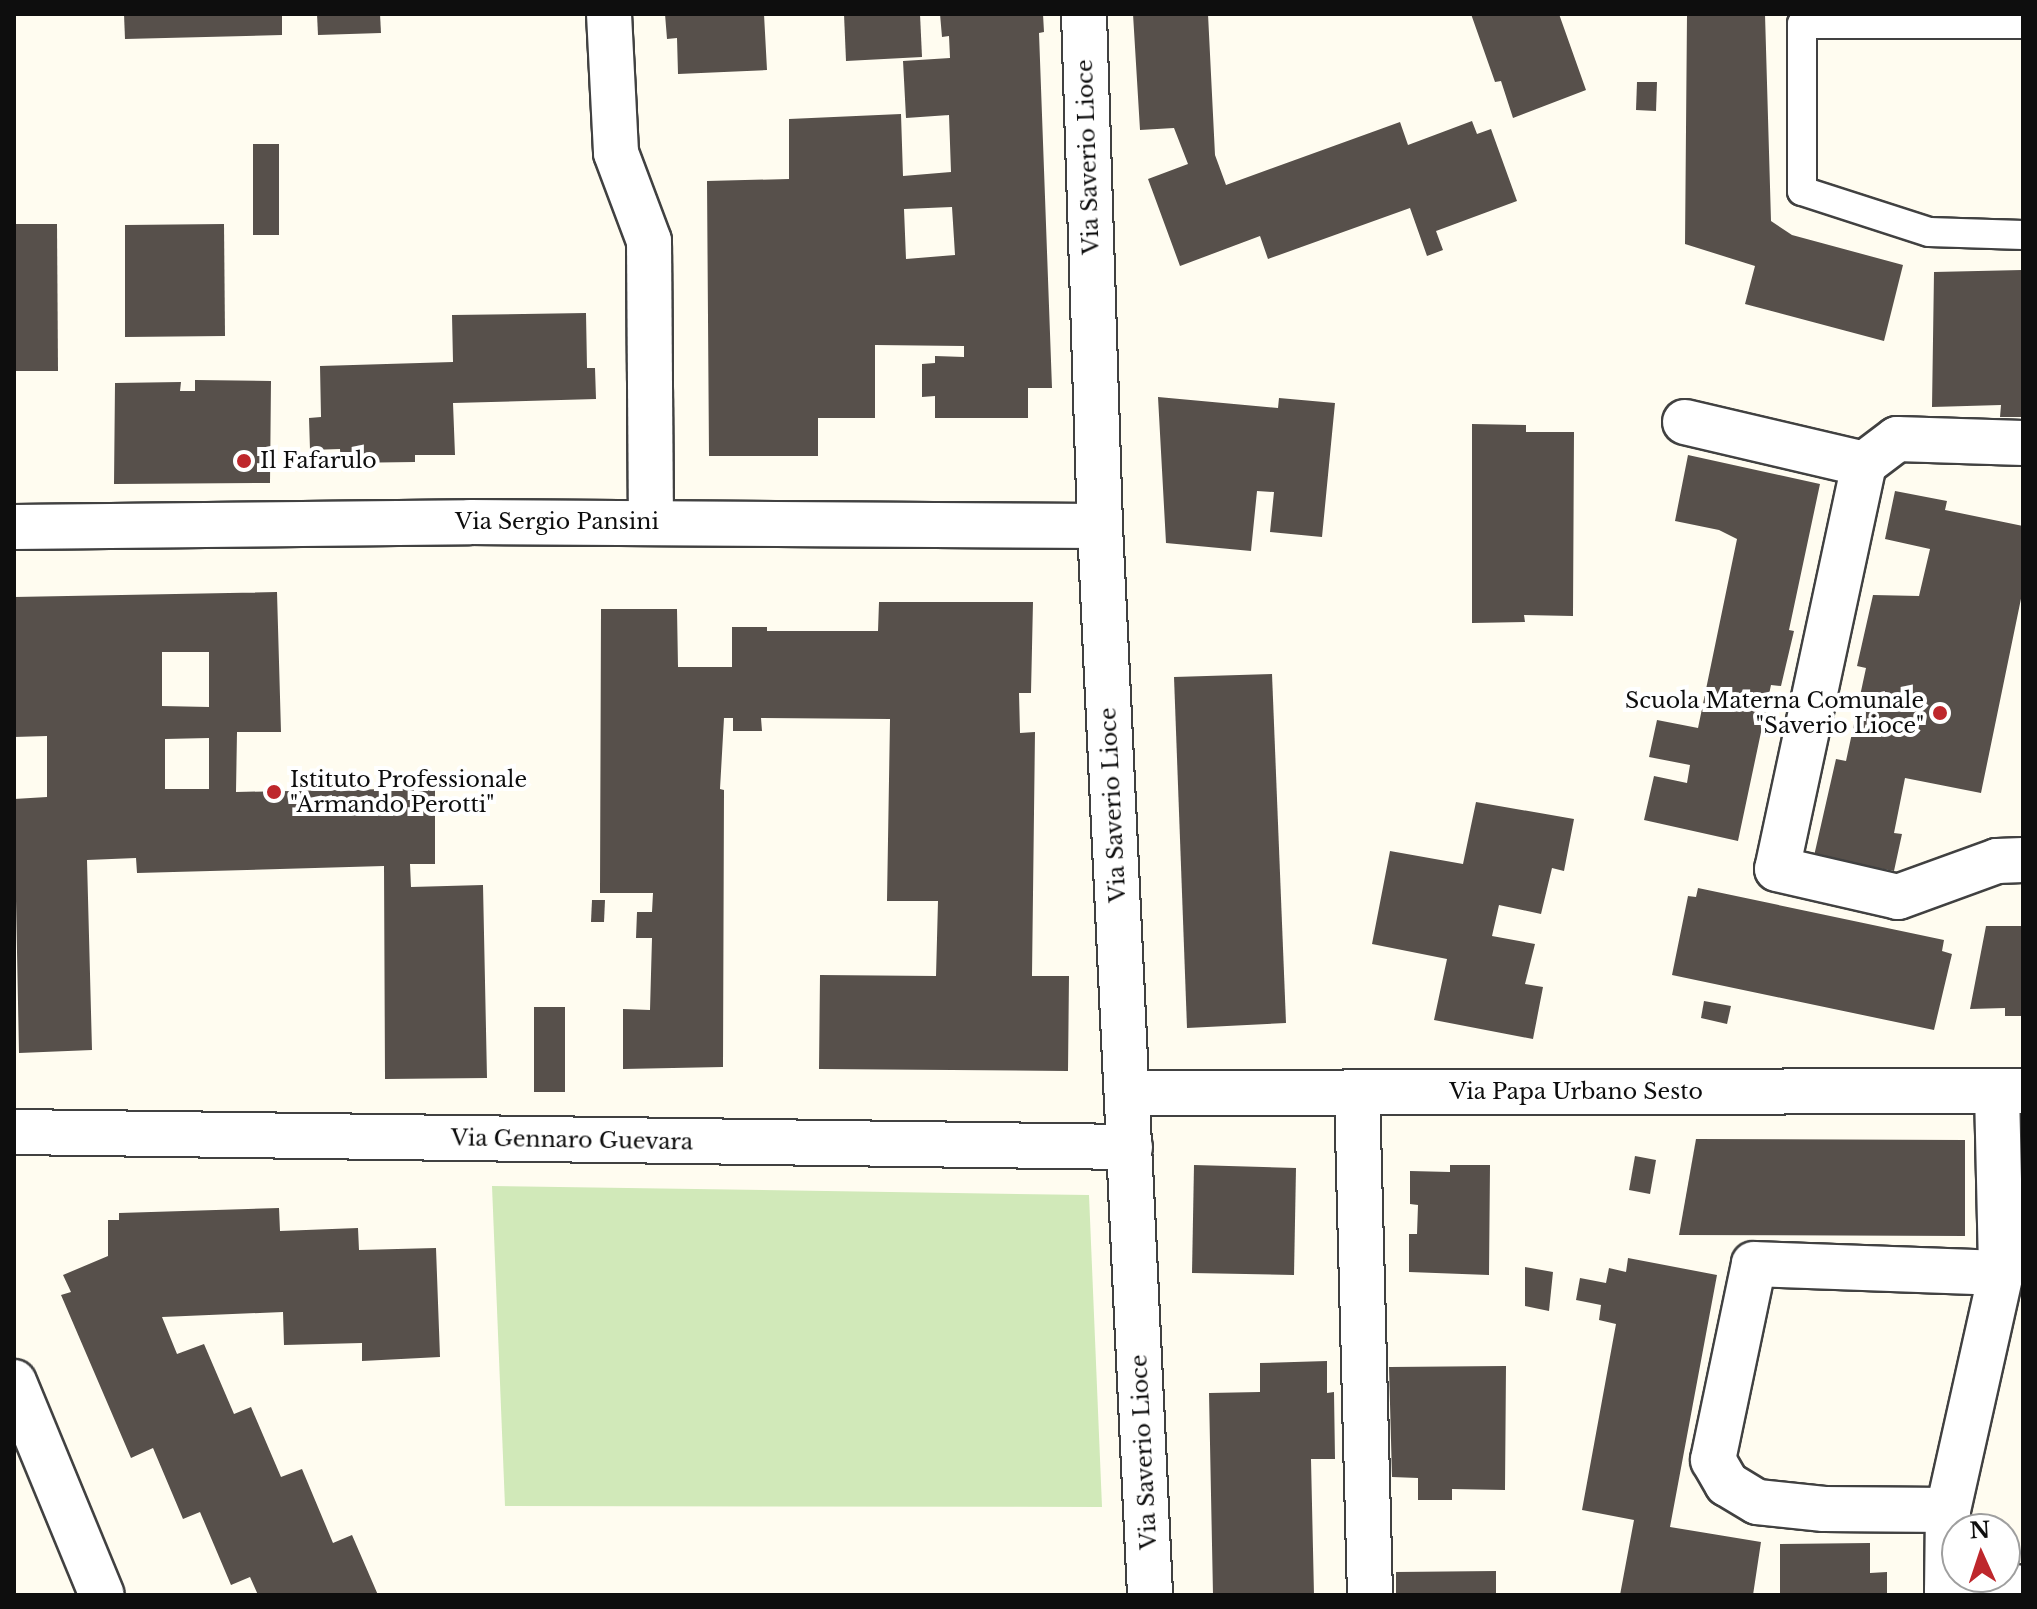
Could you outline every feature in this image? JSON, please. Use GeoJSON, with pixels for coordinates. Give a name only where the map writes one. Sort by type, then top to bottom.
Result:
{"type":"FeatureCollection","features":[{"type":"Feature","properties":{"kind":"street"},"geometry":{"type":"LineString","coordinates":[[609,14],[616,153],[649,241],[651,522]]}},
{"type":"Feature","properties":{"kind":"street","name":"Via Saverio Lioce"},"geometry":{"type":"LineString","coordinates":[[1084,14],[1100,526],[1150,1595]]}},
{"type":"Feature","properties":{"kind":"street"},"geometry":{"type":"LineString","coordinates":[[1685,422],[1864,464]]}},
{"type":"Feature","properties":{"kind":"street"},"geometry":{"type":"LineString","coordinates":[[2023,443],[1897,439],[1864,464],[1777,869],[1898,897],[1997,861],[2023,860]]}},
{"type":"Feature","properties":{"kind":"street","name":"Via Sergio Pansini"},"geometry":{"type":"LineString","coordinates":[[14,527],[651,522],[1100,526]]}},
{"type":"Feature","properties":{"kind":"street"},"geometry":{"type":"LineString","coordinates":[[1948,1513],[2001,1273],[2010,1091]]}},
{"type":"Feature","properties":{"kind":"street","name":"Via Papa Urbano Sesto"},"geometry":{"type":"LineString","coordinates":[[1128,1093],[2010,1091]]}},
{"type":"Feature","properties":{"kind":"street"},"geometry":{"type":"LineString","coordinates":[[1357,1092],[1370,1595]]}},
{"type":"Feature","properties":{"kind":"street","name":"Via Gennaro Guevara"},"geometry":{"type":"LineString","coordinates":[[14,1132],[1130,1147]]}},
{"type":"Feature","properties":{"kind":"street"},"geometry":{"type":"LineString","coordinates":[[1948,1510],[1824,1509],[1757,1502],[1727,1484],[1713,1460],[1754,1264],[2001,1273]]}},
{"type":"Feature","properties":{"kind":"street"},"geometry":{"type":"LineString","coordinates":[[14,1382],[102,1595]]}},
{"type":"Feature","properties":{"kind":"lane"},"geometry":{"type":"LineString","coordinates":[[2023,24],[1802,24],[1802,191],[1929,232],[2023,235]]}},
{"type":"Feature","properties":{"kind":"green space"},"geometry":{"type":"Polygon","coordinates":[[[492,1186],[1089,1195],[1102,1507],[505,1506],[492,1186]]]}},
{"type":"Feature","properties":{"kind":"building"},"geometry":{"type":"Polygon","coordinates":[[[124,14],[282,14],[282,35],[125,39],[124,14]]]}},
{"type":"Feature","properties":{"kind":"building"},"geometry":{"type":"Polygon","coordinates":[[[317,14],[380,14],[381,33],[318,35],[317,14]]]}},
{"type":"Feature","properties":{"kind":"building"},"geometry":{"type":"Polygon","coordinates":[[[665,14],[764,14],[767,70],[678,74],[677,38],[667,39],[665,14]]]}},
{"type":"Feature","properties":{"kind":"building"},"geometry":{"type":"Polygon","coordinates":[[[844,14],[920,14],[922,57],[846,61],[844,14]]]}},
{"type":"Feature","properties":{"kind":"building"},"geometry":{"type":"Polygon","coordinates":[[[940,14],[1043,14],[1044,32],[1039,33],[1052,388],[1028,388],[1028,418],[935,418],[935,396],[922,397],[922,364],[935,363],[935,356],[964,357],[964,346],[875,345],[875,418],[818,418],[818,456],[709,456],[707,181],[789,179],[789,119],[901,114],[903,176],[951,172],[949,115],[906,118],[903,61],[950,58],[949,36],[942,37],[940,14]],[[952,207],[904,209],[906,259],[955,255],[952,207]]]}},
{"type":"Feature","properties":{"kind":"building"},"geometry":{"type":"Polygon","coordinates":[[[1133,14],[1208,14],[1215,155],[1226,185],[1400,122],[1408,145],[1472,121],[1477,134],[1491,129],[1517,201],[1436,231],[1443,250],[1427,256],[1410,208],[1268,259],[1260,236],[1180,266],[1148,179],[1188,164],[1174,128],[1140,130],[1133,14]]]}},
{"type":"Feature","properties":{"kind":"building"},"geometry":{"type":"Polygon","coordinates":[[[1471,14],[1559,14],[1586,90],[1513,118],[1501,81],[1495,82],[1471,14]]]}},
{"type":"Feature","properties":{"kind":"building"},"geometry":{"type":"Polygon","coordinates":[[[1687,14],[1765,14],[1771,221],[1792,235],[1903,265],[1884,341],[1745,304],[1755,266],[1685,244],[1687,14]]]}},
{"type":"Feature","properties":{"kind":"building"},"geometry":{"type":"Polygon","coordinates":[[[1637,82],[1657,82],[1656,111],[1636,110],[1637,82]]]}},
{"type":"Feature","properties":{"kind":"building"},"geometry":{"type":"Polygon","coordinates":[[[253,144],[279,144],[279,235],[253,235],[253,144]]]}},
{"type":"Feature","properties":{"kind":"building"},"geometry":{"type":"Polygon","coordinates":[[[14,224],[57,224],[58,371],[14,371],[14,224]]]}},
{"type":"Feature","properties":{"kind":"building"},"geometry":{"type":"Polygon","coordinates":[[[224,224],[225,336],[125,337],[125,225],[224,224]]]}},
{"type":"Feature","properties":{"kind":"building"},"geometry":{"type":"Polygon","coordinates":[[[2022,270],[2023,417],[2000,417],[2001,405],[1932,407],[1934,272],[2022,270]]]}},
{"type":"Feature","properties":{"kind":"building"},"geometry":{"type":"Polygon","coordinates":[[[586,313],[587,368],[595,368],[596,399],[453,403],[455,455],[415,455],[415,462],[341,463],[340,449],[310,450],[309,418],[321,417],[320,366],[453,362],[452,315],[586,313]]]}},
{"type":"Feature","properties":{"kind":"building"},"geometry":{"type":"Polygon","coordinates":[[[195,380],[271,381],[270,483],[114,484],[115,383],[181,382],[180,391],[195,391],[195,380]]]}},
{"type":"Feature","properties":{"kind":"building"},"geometry":{"type":"Polygon","coordinates":[[[1158,397],[1278,408],[1279,398],[1335,403],[1322,537],[1270,532],[1274,492],[1257,491],[1251,551],[1166,543],[1158,397]]]}},
{"type":"Feature","properties":{"kind":"building"},"geometry":{"type":"Polygon","coordinates":[[[1472,424],[1526,425],[1526,432],[1574,432],[1573,616],[1524,615],[1525,622],[1472,623],[1472,424]]]}},
{"type":"Feature","properties":{"kind":"building"},"geometry":{"type":"Polygon","coordinates":[[[1688,455],[1820,484],[1789,630],[1794,631],[1781,686],[1771,685],[1738,841],[1644,820],[1654,776],[1687,783],[1690,765],[1649,757],[1657,720],[1698,728],[1737,539],[1719,530],[1675,521],[1688,455]]]}},
{"type":"Feature","properties":{"kind":"building","name":"Scuola Materna Comunale \"Saverio Lioce\""},"geometry":{"type":"Polygon","coordinates":[[[1895,491],[1947,501],[1945,510],[2023,526],[2023,589],[1981,793],[1905,778],[1894,833],[1902,834],[1894,871],[1814,856],[1836,759],[1846,761],[1866,668],[1857,666],[1873,595],[1919,596],[1930,549],[1885,539],[1895,491]]]}},
{"type":"Feature","properties":{"kind":"building"},"geometry":{"type":"Polygon","coordinates":[[[277,592],[281,732],[237,732],[236,792],[435,788],[435,864],[410,864],[411,887],[483,885],[487,1078],[385,1079],[384,866],[137,873],[136,858],[87,860],[92,1050],[19,1053],[14,799],[47,797],[47,736],[14,737],[14,597],[277,592]],[[162,652],[162,706],[209,707],[209,652],[162,652]],[[209,738],[165,739],[165,789],[209,789],[209,738]]]}},
{"type":"Feature","properties":{"kind":"building"},"geometry":{"type":"Polygon","coordinates":[[[879,602],[1033,602],[1031,693],[1019,693],[1020,733],[1035,732],[1032,976],[1069,976],[1068,1071],[819,1069],[820,975],[936,976],[938,901],[887,901],[890,719],[761,718],[762,731],[733,731],[733,718],[724,718],[720,789],[724,790],[723,1067],[623,1069],[623,1009],[650,1010],[652,938],[636,938],[637,912],[652,912],[653,893],[600,893],[601,609],[677,609],[678,667],[732,667],[732,627],[767,627],[767,631],[878,631],[879,602]]]}},
{"type":"Feature","properties":{"kind":"building"},"geometry":{"type":"Polygon","coordinates":[[[1272,674],[1286,1023],[1187,1028],[1174,677],[1272,674]]]}},
{"type":"Feature","properties":{"kind":"building"},"geometry":{"type":"Polygon","coordinates":[[[1476,802],[1574,819],[1564,871],[1552,868],[1541,914],[1499,905],[1492,936],[1535,944],[1525,984],[1543,987],[1533,1039],[1434,1020],[1447,959],[1372,944],[1390,851],[1463,864],[1476,802]]]}},
{"type":"Feature","properties":{"kind":"building"},"geometry":{"type":"Polygon","coordinates":[[[1698,888],[1944,940],[1942,951],[1952,954],[1934,1030],[1672,975],[1688,896],[1696,897],[1698,888]]]}},
{"type":"Feature","properties":{"kind":"building"},"geometry":{"type":"Polygon","coordinates":[[[592,900],[605,900],[604,922],[591,922],[592,900]]]}},
{"type":"Feature","properties":{"kind":"building"},"geometry":{"type":"Polygon","coordinates":[[[1986,926],[2023,926],[2023,1016],[2005,1016],[2005,1008],[1970,1009],[1986,926]]]}},
{"type":"Feature","properties":{"kind":"building"},"geometry":{"type":"Polygon","coordinates":[[[1704,1001],[1731,1006],[1727,1024],[1701,1018],[1704,1001]]]}},
{"type":"Feature","properties":{"kind":"building"},"geometry":{"type":"Polygon","coordinates":[[[534,1007],[565,1007],[565,1092],[534,1092],[534,1007]]]}},
{"type":"Feature","properties":{"kind":"building"},"geometry":{"type":"Polygon","coordinates":[[[1696,1139],[1965,1140],[1965,1236],[1679,1235],[1696,1139]]]}},
{"type":"Feature","properties":{"kind":"building"},"geometry":{"type":"Polygon","coordinates":[[[1635,1156],[1656,1160],[1650,1194],[1629,1190],[1635,1156]]]}},
{"type":"Feature","properties":{"kind":"building"},"geometry":{"type":"Polygon","coordinates":[[[1194,1165],[1296,1168],[1294,1275],[1192,1273],[1194,1165]]]}},
{"type":"Feature","properties":{"kind":"building"},"geometry":{"type":"Polygon","coordinates":[[[1450,1165],[1490,1165],[1489,1275],[1409,1272],[1409,1234],[1417,1234],[1418,1205],[1410,1204],[1410,1171],[1450,1172],[1450,1165]]]}},
{"type":"Feature","properties":{"kind":"building"},"geometry":{"type":"Polygon","coordinates":[[[279,1208],[280,1231],[358,1228],[359,1250],[436,1248],[440,1357],[362,1361],[362,1343],[284,1345],[283,1312],[162,1317],[177,1354],[204,1344],[234,1414],[251,1407],[281,1477],[302,1469],[333,1543],[352,1535],[378,1595],[258,1595],[250,1577],[231,1585],[200,1512],[183,1519],[153,1448],[131,1458],[61,1295],[71,1292],[63,1275],[108,1256],[108,1220],[119,1220],[119,1213],[279,1208]]]}},
{"type":"Feature","properties":{"kind":"building"},"geometry":{"type":"Polygon","coordinates":[[[1628,1258],[1717,1275],[1670,1527],[1761,1542],[1753,1595],[1620,1595],[1634,1520],[1582,1510],[1616,1324],[1599,1320],[1601,1305],[1576,1300],[1580,1278],[1606,1283],[1609,1268],[1626,1272],[1628,1258]]]}},
{"type":"Feature","properties":{"kind":"building"},"geometry":{"type":"Polygon","coordinates":[[[1525,1267],[1553,1272],[1549,1311],[1525,1306],[1525,1267]]]}},
{"type":"Feature","properties":{"kind":"building"},"geometry":{"type":"Polygon","coordinates":[[[1327,1361],[1327,1393],[1334,1392],[1335,1459],[1311,1459],[1314,1595],[1213,1595],[1209,1393],[1260,1392],[1260,1363],[1327,1361]]]}},
{"type":"Feature","properties":{"kind":"building"},"geometry":{"type":"Polygon","coordinates":[[[1506,1366],[1505,1490],[1452,1489],[1452,1500],[1418,1500],[1418,1478],[1392,1477],[1389,1367],[1506,1366]]]}},
{"type":"Feature","properties":{"kind":"building"},"geometry":{"type":"Polygon","coordinates":[[[1870,1543],[1870,1573],[1887,1572],[1887,1595],[1780,1595],[1780,1544],[1870,1543]]]}},
{"type":"Feature","properties":{"kind":"building"},"geometry":{"type":"Polygon","coordinates":[[[1496,1571],[1496,1595],[1396,1595],[1396,1572],[1496,1571]]]}},
{"type":"Feature","properties":{"kind":"place","name":"Il Fafarulo"},"geometry":{"type":"Point","coordinates":[244,461]}},
{"type":"Feature","properties":{"kind":"place","name":"Scuola Materna Comunale \"Saverio Lioce\""},"geometry":{"type":"Point","coordinates":[1940,713]}},
{"type":"Feature","properties":{"kind":"place","name":"Istituto Professionale \"Armando Perotti\""},"geometry":{"type":"Point","coordinates":[274,792]}}]}
